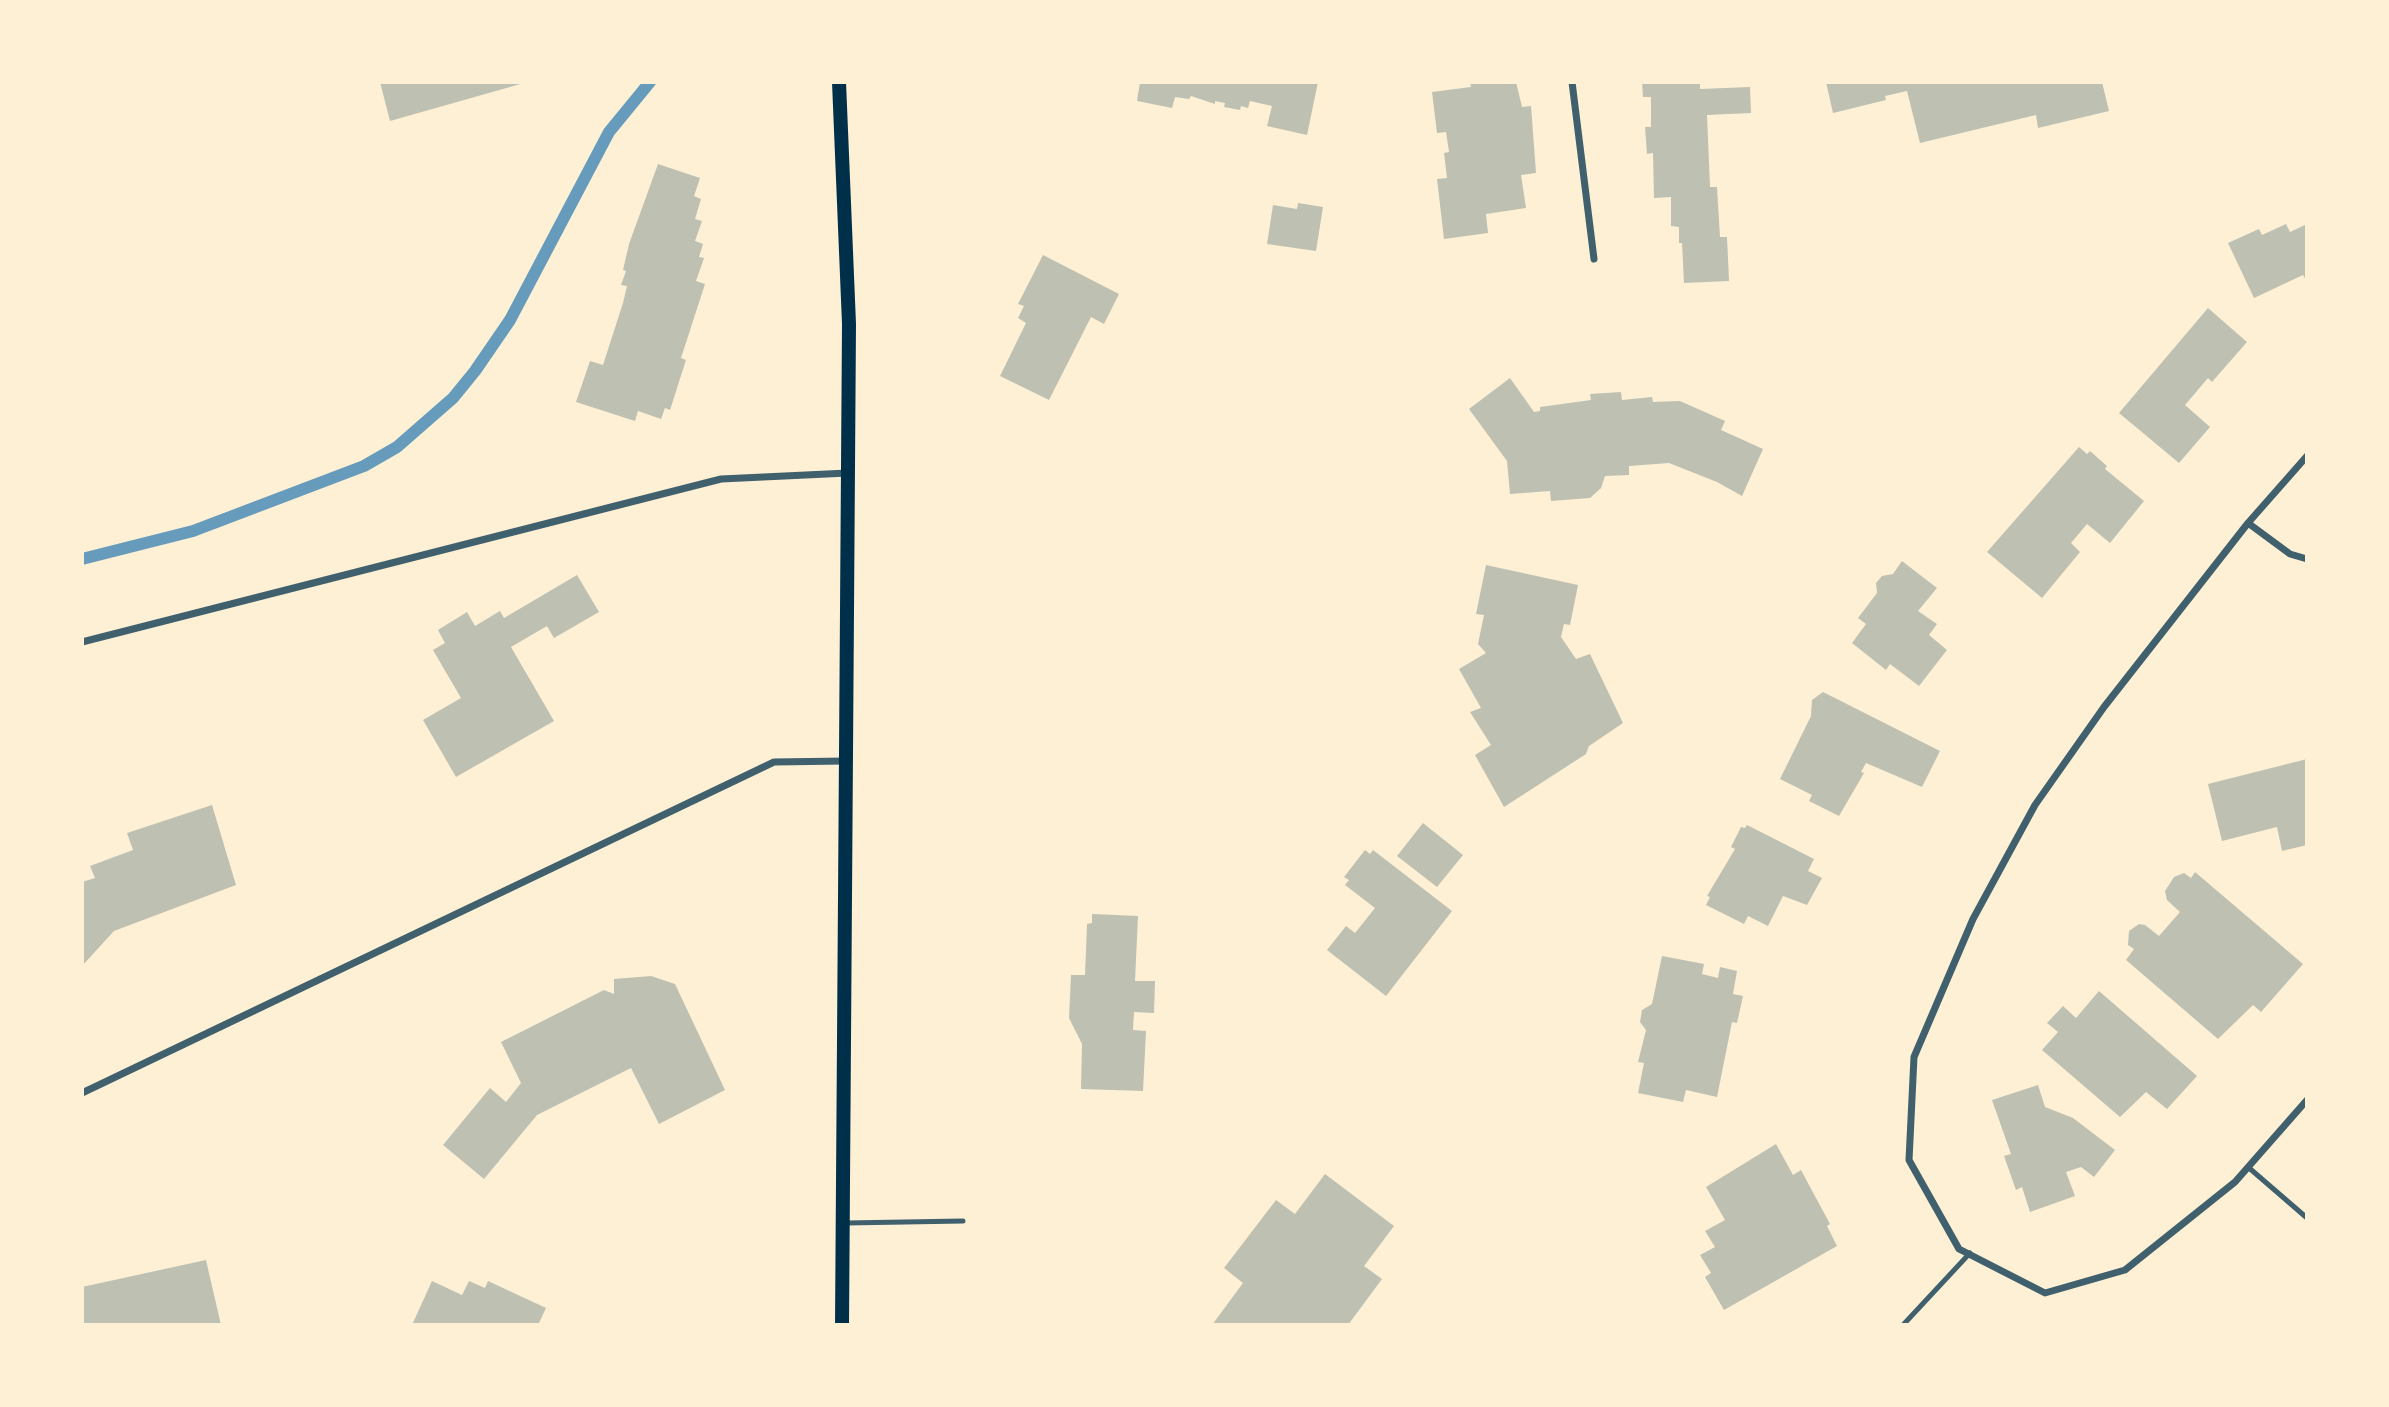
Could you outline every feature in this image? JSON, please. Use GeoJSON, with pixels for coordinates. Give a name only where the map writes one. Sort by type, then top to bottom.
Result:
{"type":"FeatureCollection","features":[{"type":"Feature","properties":{"kind":"main road"},"geometry":{"type":"LineString","coordinates":[[839,82],[847,209],[849,472],[842,1325]]}},
{"type":"Feature","properties":{"kind":"street"},"geometry":{"type":"LineString","coordinates":[[1572,82],[1594,259]]}},
{"type":"Feature","properties":{"kind":"street"},"geometry":{"type":"LineString","coordinates":[[2307,456],[2248,523],[2104,707],[2035,805],[1973,919],[1914,1057],[1909,1160],[1959,1250],[1970,1253],[2045,1293],[2125,1270],[2235,1182],[2307,1100]]}},
{"type":"Feature","properties":{"kind":"street"},"geometry":{"type":"LineString","coordinates":[[82,642],[720,479],[849,472]]}},
{"type":"Feature","properties":{"kind":"street"},"geometry":{"type":"LineString","coordinates":[[2248,523],[2290,554],[2307,559]]}},
{"type":"Feature","properties":{"kind":"street"},"geometry":{"type":"LineString","coordinates":[[82,1093],[774,762],[845,761]]}},
{"type":"Feature","properties":{"kind":"lane"},"geometry":{"type":"LineString","coordinates":[[2248,1167],[2307,1218]]}},
{"type":"Feature","properties":{"kind":"lane"},"geometry":{"type":"LineString","coordinates":[[842,1223],[963,1221]]}},
{"type":"Feature","properties":{"kind":"lane"},"geometry":{"type":"LineString","coordinates":[[1903,1325],[1970,1253]]}},
{"type":"Feature","properties":{"kind":"building"},"geometry":{"type":"Polygon","coordinates":[[[380,82],[524,82],[524,83],[390,121],[380,82]]]}},
{"type":"Feature","properties":{"kind":"building"},"geometry":{"type":"Polygon","coordinates":[[[1140,82],[1318,82],[1307,135],[1267,126],[1272,106],[1250,101],[1248,108],[1241,106],[1240,110],[1224,107],[1225,103],[1215,101],[1215,104],[1191,96],[1189,99],[1175,97],[1172,108],[1137,101],[1140,82]]]}},
{"type":"Feature","properties":{"kind":"building"},"geometry":{"type":"Polygon","coordinates":[[[1470,82],[1516,82],[1522,107],[1531,106],[1536,173],[1521,175],[1526,208],[1486,214],[1488,233],[1444,239],[1437,179],[1447,178],[1444,153],[1449,152],[1446,132],[1437,133],[1432,92],[1471,87],[1470,82]]]}},
{"type":"Feature","properties":{"kind":"building"},"geometry":{"type":"Polygon","coordinates":[[[1642,82],[1700,82],[1700,89],[1750,87],[1751,113],[1707,115],[1710,187],[1717,187],[1720,237],[1727,237],[1729,281],[1684,283],[1679,227],[1671,226],[1671,197],[1654,198],[1653,153],[1647,154],[1645,127],[1651,127],[1651,97],[1643,97],[1642,82]]]}},
{"type":"Feature","properties":{"kind":"building"},"geometry":{"type":"Polygon","coordinates":[[[1826,82],[2102,82],[2109,111],[2038,128],[2036,115],[1920,143],[1907,91],[1885,96],[1886,100],[1833,113],[1826,82]]]}},
{"type":"Feature","properties":{"kind":"building"},"geometry":{"type":"Polygon","coordinates":[[[658,164],[700,178],[694,196],[701,199],[695,219],[702,221],[695,241],[703,244],[699,257],[704,258],[696,281],[705,284],[681,358],[686,360],[670,410],[665,408],[661,419],[638,411],[635,421],[576,402],[590,361],[603,365],[627,286],[621,285],[626,271],[623,270],[629,244],[658,164]]]}},
{"type":"Feature","properties":{"kind":"building"},"geometry":{"type":"Polygon","coordinates":[[[1298,203],[1323,207],[1316,251],[1267,244],[1273,205],[1297,209],[1298,203]]]}},
{"type":"Feature","properties":{"kind":"building"},"geometry":{"type":"Polygon","coordinates":[[[2286,224],[2290,232],[2307,224],[2307,282],[2303,275],[2254,298],[2228,243],[2259,229],[2262,235],[2286,224]]]}},
{"type":"Feature","properties":{"kind":"building"},"geometry":{"type":"Polygon","coordinates":[[[1043,255],[1119,294],[1104,324],[1091,317],[1049,400],[1000,376],[1026,323],[1018,318],[1024,306],[1018,304],[1043,255]]]}},
{"type":"Feature","properties":{"kind":"building"},"geometry":{"type":"Polygon","coordinates":[[[2208,308],[2247,342],[2212,382],[2208,378],[2185,405],[2210,427],[2179,463],[2119,413],[2208,308]]]}},
{"type":"Feature","properties":{"kind":"building"},"geometry":{"type":"Polygon","coordinates":[[[1510,378],[1534,412],[1540,411],[1540,407],[1591,400],[1590,394],[1621,392],[1622,400],[1652,397],[1653,402],[1680,401],[1725,421],[1721,430],[1763,449],[1742,496],[1717,482],[1669,463],[1629,466],[1629,475],[1605,476],[1601,488],[1590,498],[1551,501],[1550,491],[1510,494],[1507,461],[1469,409],[1510,378]]]}},
{"type":"Feature","properties":{"kind":"building"},"geometry":{"type":"Polygon","coordinates":[[[2079,447],[2087,454],[2090,451],[2107,466],[2105,469],[2144,501],[2110,543],[2087,524],[2071,543],[2080,552],[2042,598],[1987,552],[2079,447]]]}},
{"type":"Feature","properties":{"kind":"building"},"geometry":{"type":"Polygon","coordinates":[[[1902,561],[1937,588],[1918,611],[1937,624],[1929,635],[1947,650],[1919,686],[1890,664],[1886,670],[1852,643],[1866,624],[1858,618],[1877,593],[1876,583],[1882,576],[1893,574],[1902,561]]]}},
{"type":"Feature","properties":{"kind":"building"},"geometry":{"type":"Polygon","coordinates":[[[1486,565],[1578,585],[1570,625],[1564,624],[1561,637],[1576,659],[1590,654],[1623,723],[1589,746],[1586,754],[1504,807],[1475,755],[1491,745],[1470,712],[1481,708],[1459,669],[1486,653],[1478,644],[1484,615],[1476,614],[1486,565]]]}},
{"type":"Feature","properties":{"kind":"building"},"geometry":{"type":"Polygon","coordinates":[[[577,575],[599,612],[554,638],[547,626],[511,647],[554,721],[456,777],[423,720],[461,698],[433,650],[445,643],[438,630],[467,612],[475,626],[500,611],[504,618],[577,575]]]}},
{"type":"Feature","properties":{"kind":"building"},"geometry":{"type":"Polygon","coordinates":[[[1823,692],[1940,751],[1922,787],[1866,763],[1861,772],[1864,773],[1839,816],[1809,801],[1812,795],[1780,779],[1811,716],[1812,700],[1823,692]]]}},
{"type":"Feature","properties":{"kind":"building"},"geometry":{"type":"Polygon","coordinates":[[[2307,759],[2307,845],[2282,851],[2277,827],[2222,841],[2208,784],[2307,759]]]}},
{"type":"Feature","properties":{"kind":"building"},"geometry":{"type":"Polygon","coordinates":[[[212,805],[236,885],[114,931],[82,966],[82,882],[95,878],[90,866],[133,850],[127,833],[212,805]]]}},
{"type":"Feature","properties":{"kind":"building"},"geometry":{"type":"Polygon","coordinates":[[[1423,823],[1463,855],[1437,887],[1397,856],[1423,823]]]}},
{"type":"Feature","properties":{"kind":"building"},"geometry":{"type":"Polygon","coordinates":[[[1747,825],[1814,859],[1808,871],[1822,878],[1807,905],[1783,896],[1768,926],[1748,916],[1744,924],[1706,905],[1710,897],[1707,896],[1735,849],[1731,847],[1741,827],[1745,828],[1747,825]]]}},
{"type":"Feature","properties":{"kind":"building"},"geometry":{"type":"Polygon","coordinates":[[[1365,850],[1370,854],[1373,850],[1452,911],[1386,996],[1327,950],[1346,926],[1355,933],[1375,908],[1345,885],[1349,880],[1344,877],[1365,850]]]}},
{"type":"Feature","properties":{"kind":"building"},"geometry":{"type":"Polygon","coordinates":[[[2195,872],[2303,964],[2261,1012],[2253,1005],[2218,1039],[2126,960],[2134,949],[2128,945],[2129,931],[2139,924],[2145,925],[2159,936],[2180,912],[2167,900],[2165,891],[2174,877],[2184,873],[2191,878],[2195,872]]]}},
{"type":"Feature","properties":{"kind":"building"},"geometry":{"type":"Polygon","coordinates":[[[1092,914],[1138,916],[1135,981],[1155,981],[1154,1013],[1134,1012],[1133,1030],[1146,1031],[1143,1091],[1081,1089],[1082,1044],[1069,1018],[1071,975],[1085,975],[1087,924],[1092,923],[1092,914]]]}},
{"type":"Feature","properties":{"kind":"building"},"geometry":{"type":"Polygon","coordinates":[[[1662,956],[1704,964],[1702,974],[1718,978],[1720,967],[1737,971],[1733,994],[1743,996],[1737,1023],[1732,1022],[1717,1097],[1686,1090],[1683,1102],[1638,1093],[1644,1063],[1638,1062],[1646,1030],[1640,1022],[1642,1010],[1652,1004],[1662,956]]]}},
{"type":"Feature","properties":{"kind":"building"},"geometry":{"type":"Polygon","coordinates":[[[651,976],[675,984],[725,1090],[659,1124],[631,1068],[537,1115],[484,1179],[443,1145],[490,1088],[506,1102],[521,1083],[501,1042],[604,990],[614,994],[614,979],[651,976]]]}},
{"type":"Feature","properties":{"kind":"building"},"geometry":{"type":"Polygon","coordinates":[[[2099,991],[2197,1076],[2167,1109],[2146,1092],[2120,1117],[2042,1050],[2058,1032],[2047,1023],[2063,1006],[2076,1018],[2099,991]]]}},
{"type":"Feature","properties":{"kind":"building"},"geometry":{"type":"Polygon","coordinates":[[[2038,1085],[2045,1107],[2073,1118],[2115,1150],[2094,1177],[2081,1167],[2066,1172],[2075,1196],[2030,1212],[2022,1187],[2016,1190],[2004,1156],[2011,1154],[1992,1100],[2038,1085]]]}},
{"type":"Feature","properties":{"kind":"building"},"geometry":{"type":"Polygon","coordinates":[[[1776,1144],[1793,1175],[1801,1170],[1830,1224],[1827,1226],[1837,1246],[1724,1310],[1705,1277],[1711,1273],[1700,1255],[1715,1247],[1705,1231],[1725,1220],[1706,1187],[1776,1144]]]}},
{"type":"Feature","properties":{"kind":"building"},"geometry":{"type":"Polygon","coordinates":[[[1325,1174],[1394,1226],[1364,1266],[1382,1279],[1348,1325],[1212,1325],[1243,1283],[1224,1268],[1276,1200],[1295,1214],[1325,1174]]]}},
{"type":"Feature","properties":{"kind":"building"},"geometry":{"type":"Polygon","coordinates":[[[206,1260],[221,1325],[82,1325],[82,1287],[206,1260]]]}},
{"type":"Feature","properties":{"kind":"building"},"geometry":{"type":"Polygon","coordinates":[[[432,1281],[462,1295],[469,1281],[485,1288],[488,1281],[546,1308],[538,1325],[412,1325],[432,1281]]]}},
{"type":"Feature","properties":{"kind":"waterway"},"geometry":{"type":"LineString","coordinates":[[82,559],[193,531],[364,466],[397,447],[453,398],[475,371],[510,320],[609,132],[650,82]]}}]}
